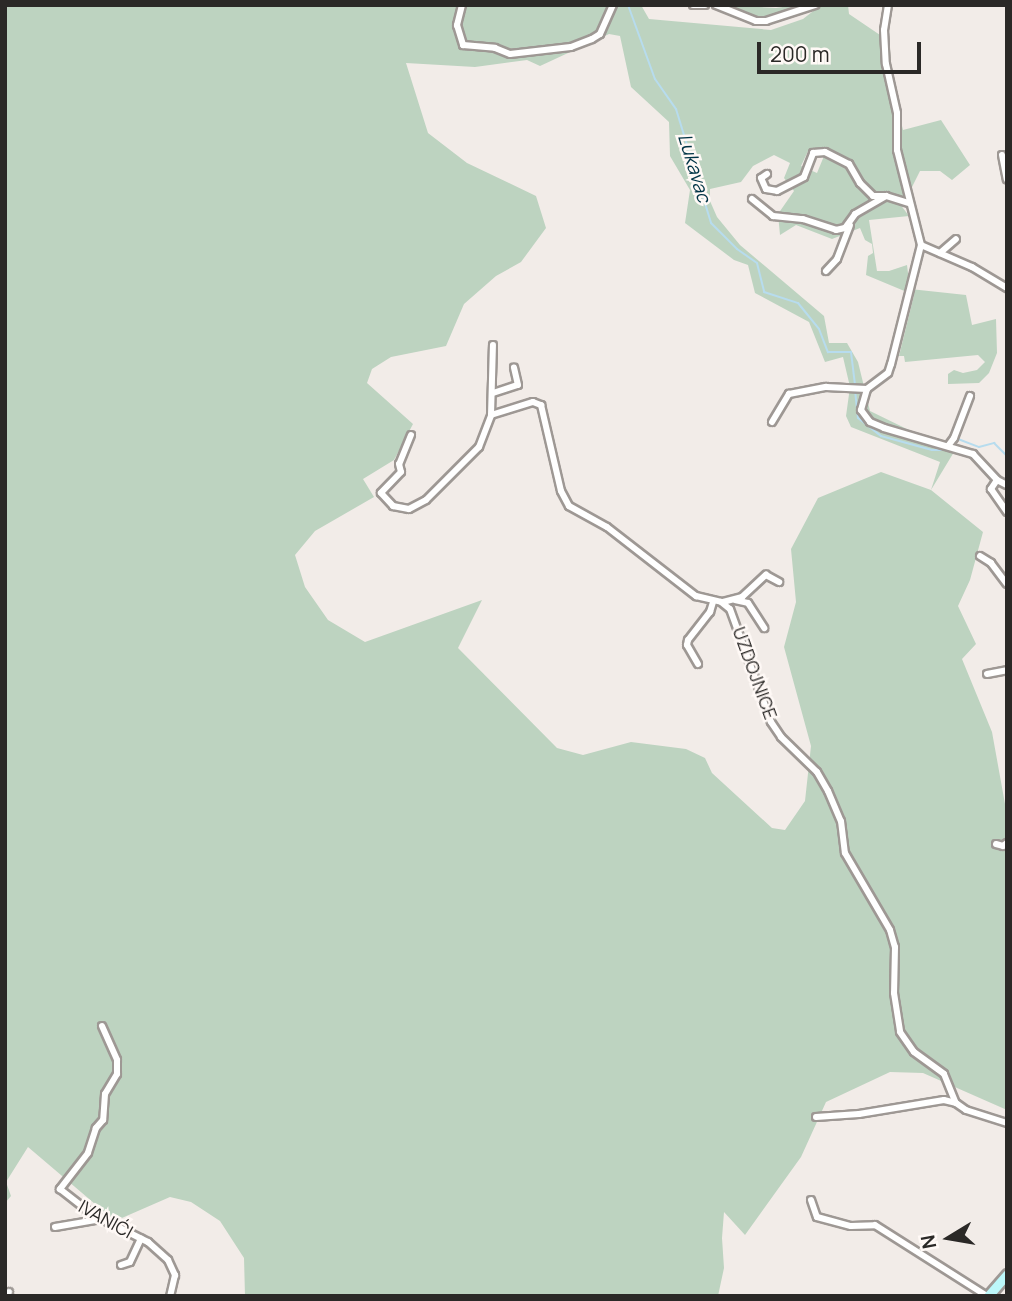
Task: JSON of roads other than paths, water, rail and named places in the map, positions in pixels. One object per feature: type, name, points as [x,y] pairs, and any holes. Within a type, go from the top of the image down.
[{"type":"street","points":[[463,5],[457,25],[463,45],[495,48],[510,54],[571,47],[592,39],[600,34],[614,5]]},
{"type":"street","points":[[693,5],[705,5]]},
{"type":"street","points":[[716,5],[756,21],[766,21],[815,5]]},
{"type":"street","points":[[888,5],[884,30],[886,64],[897,113],[897,150],[920,245],[888,373],[867,389],[862,397],[861,410],[870,422],[973,454],[997,480],[1007,485]]},
{"type":"street","points":[[767,174],[761,178],[766,189],[777,191],[804,177],[813,153],[825,152],[849,164],[860,183],[873,196],[886,196],[909,203]]},
{"type":"street","points":[[1002,155],[1007,180]]},
{"type":"street","points":[[826,271],[837,259],[855,214],[886,196]]},
{"type":"street","points":[[752,199],[773,216],[803,219],[836,230],[850,225]]},
{"type":"street","points":[[940,253],[956,239]]},
{"type":"street","points":[[920,245],[1007,288]]},
{"type":"street","points":[[411,435],[399,464],[401,472],[381,493],[393,506],[409,509],[417,507],[479,447],[491,415],[493,345]]},
{"type":"street","points":[[493,393],[518,385],[514,367]]},
{"type":"street","points":[[772,422],[789,394],[826,387],[867,389]]},
{"type":"street","points":[[948,446],[954,438],[970,396]]},
{"type":"street","name":"UZDOJNICE","points":[[491,415],[533,402],[541,405],[561,491],[569,506],[607,527],[696,596],[717,602],[733,614],[771,722],[781,737],[817,772],[828,791],[841,821],[845,853],[890,930],[895,947],[894,993],[900,1032],[914,1052],[944,1074],[956,1103]]},
{"type":"street","points":[[997,480],[992,489],[1007,512]]},
{"type":"street","points":[[980,556],[991,563],[1007,584]]},
{"type":"street","points":[[734,600],[766,575],[779,582]]},
{"type":"street","points":[[698,664],[687,645],[688,640],[717,602],[734,600],[748,603],[764,628]]},
{"type":"street","points":[[987,674],[1007,670]]},
{"type":"street","points":[[996,844],[1003,846],[1007,843]]},
{"type":"street","name":"IVANIĆI","points":[[102,1026],[117,1060],[117,1073],[104,1094],[103,1120],[96,1128],[88,1153],[60,1189],[102,1219],[141,1238],[174,1269],[170,1296]]},
{"type":"street","points":[[817,1116],[859,1114],[944,1100],[1007,1123]]},
{"type":"street","points":[[811,1200],[817,1217],[851,1226],[875,1225],[987,1296],[1007,1274]]},
{"type":"street","points":[[55,1227],[102,1219]]},
{"type":"street","points":[[121,1265],[130,1262],[141,1238]]},
{"type":"waterway","name":"Lukavac","points":[[628,5],[655,79],[676,109],[711,223],[737,249],[757,263],[764,292],[798,303],[819,329],[828,352],[851,352],[855,384]]},
{"type":"waterway","name":"Lukavac","points":[[855,390],[858,418],[881,436],[932,450],[947,450]]},
{"type":"waterway","name":"Lukavac","points":[[954,443],[958,439],[979,447],[994,443],[1007,456]]}]
